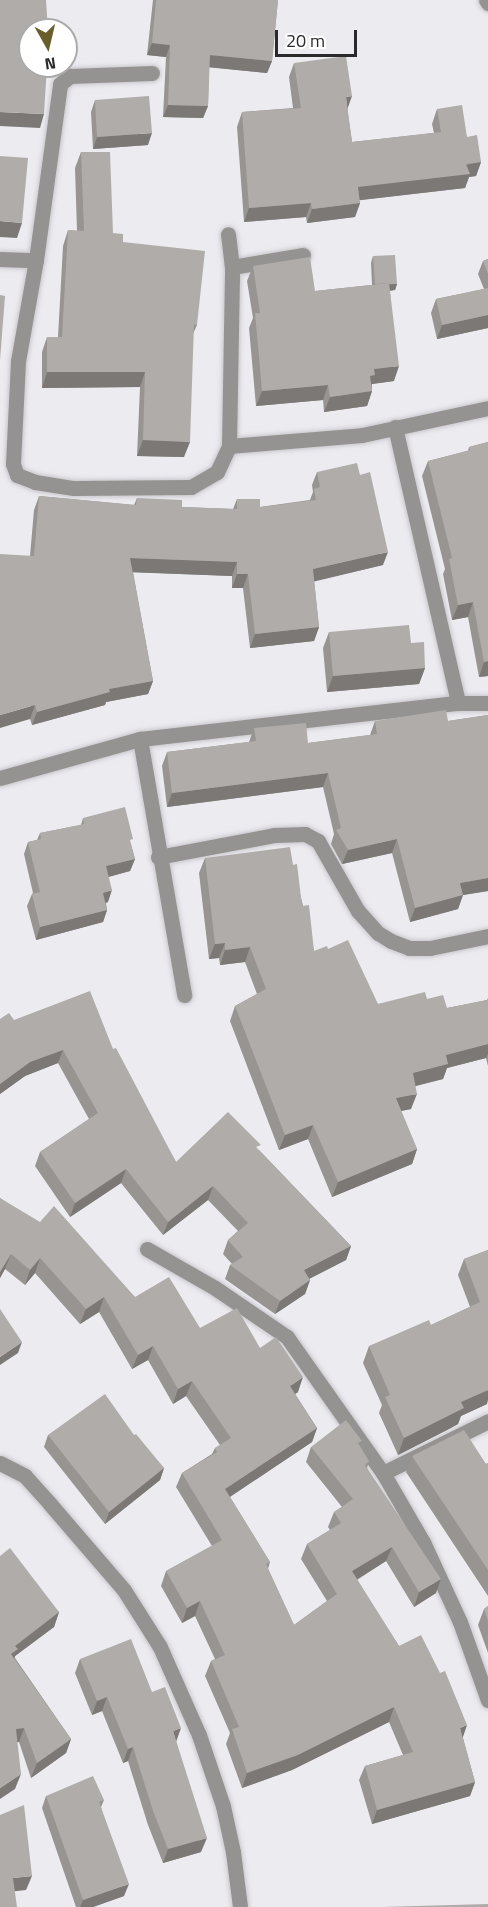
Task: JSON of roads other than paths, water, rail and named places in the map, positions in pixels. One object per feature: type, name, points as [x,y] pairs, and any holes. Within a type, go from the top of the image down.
[{"type":"street","points":[[152,73],[70,76],[60,84],[36,260],[18,361],[13,464],[17,475],[35,482],[74,488],[190,487],[217,472],[229,446],[232,267],[228,234]]},
{"type":"street","points":[[232,267],[303,255]]},
{"type":"street","points":[[0,259],[36,260]]},
{"type":"street","points":[[229,446],[362,435],[488,408]]},
{"type":"street","points":[[395,427],[458,703]]},
{"type":"street","points":[[0,777],[140,739],[458,703],[488,703]]},
{"type":"street","points":[[140,739],[158,857],[184,994]]},
{"type":"street","points":[[158,857],[274,835],[305,834],[318,841],[358,911],[378,933],[391,941],[409,948],[430,948],[488,936]]},
{"type":"street","points":[[147,1249],[215,1288],[287,1337],[383,1473],[428,1552],[460,1622],[488,1700]]},
{"type":"street","points":[[383,1473],[488,1421]]},
{"type":"street","points":[[0,1463],[25,1476],[50,1504],[124,1590],[160,1647],[199,1735],[223,1806],[233,1852],[240,1907]]}]
